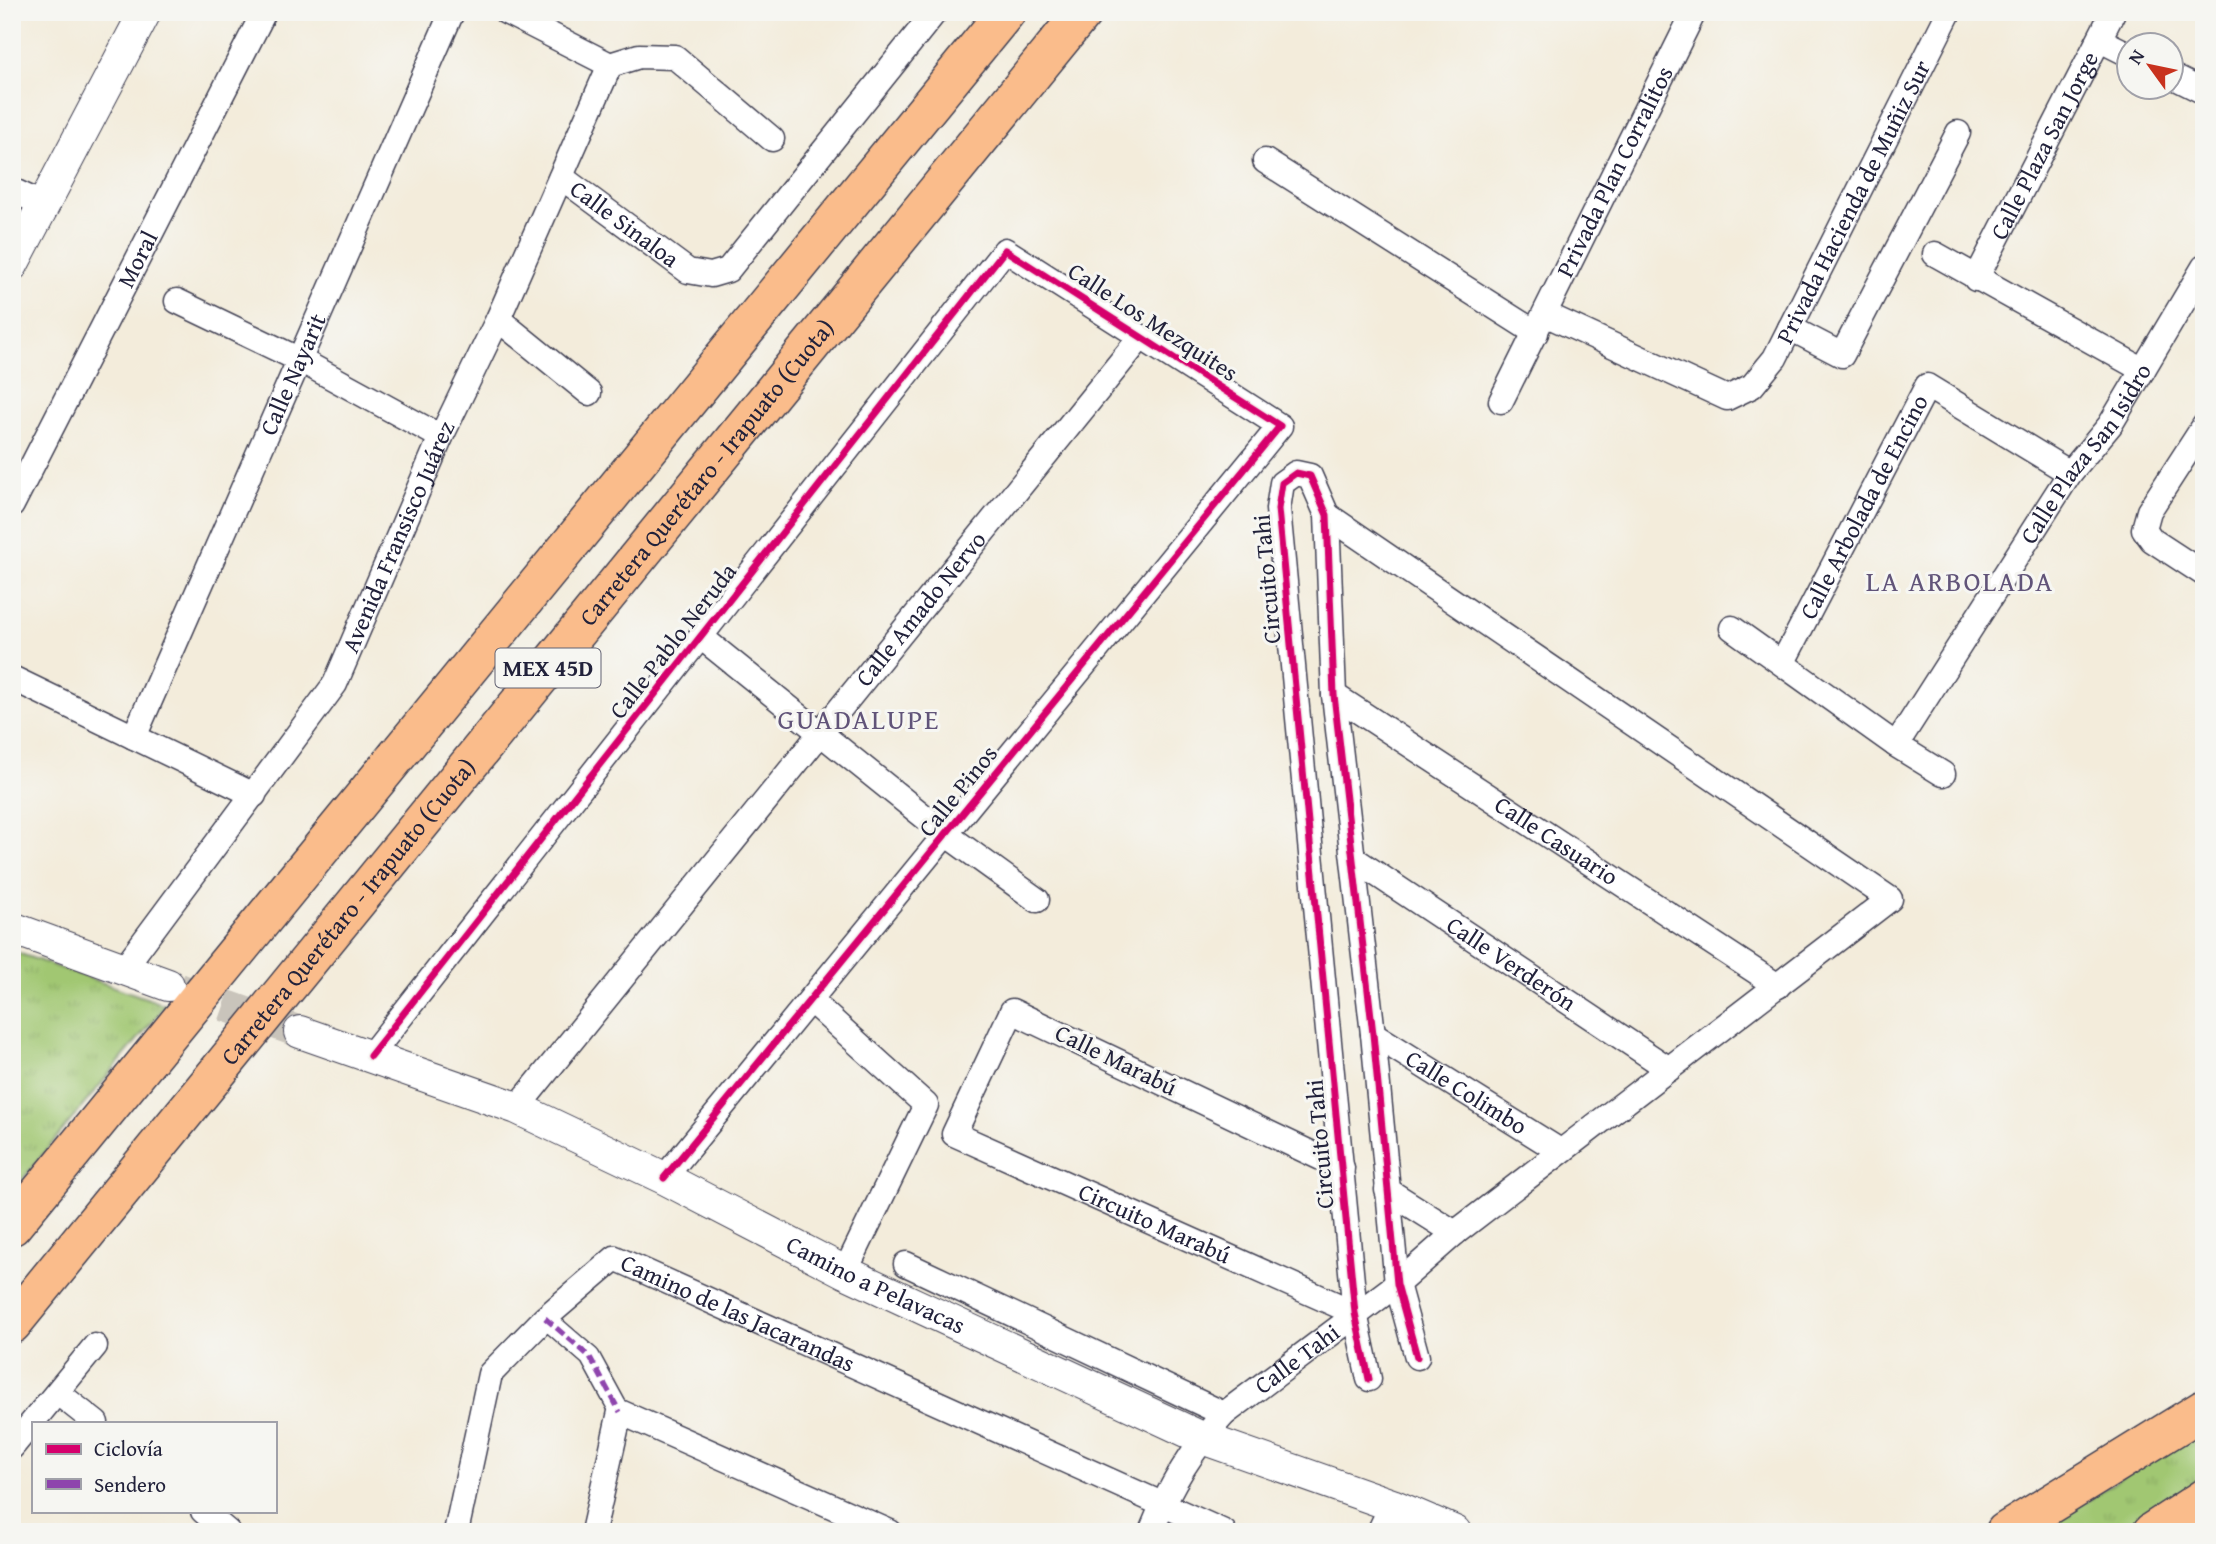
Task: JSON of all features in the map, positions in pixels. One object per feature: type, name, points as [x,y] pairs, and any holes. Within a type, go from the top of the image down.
[{"type":"main road","name":"MEX 45D","points":[[12,1226],[1006,12]]},
{"type":"main road","name":"Carretera Querétaro - Irapuato (Cuota)","points":[[12,1324],[1083,12]]},
{"type":"main road","points":[[2005,1532],[2204,1409]]},
{"type":"main road","points":[[2152,1530],[2204,1498]]},
{"type":"street","points":[[12,265],[145,12]]},
{"type":"street","name":"Moral","points":[[12,505],[264,12]]},
{"type":"street","name":"Calle Nayarit","points":[[134,737],[452,12]]},
{"type":"street","points":[[506,12],[610,65],[639,56],[675,57],[772,139]]},
{"type":"street","name":"Calle Sinaloa","points":[[561,177],[688,271],[711,275],[728,270],[935,12]]},
{"type":"street","name":"Privada Plan Corralitos","points":[[1501,401],[1694,12]]},
{"type":"street","name":"Privada Hacienda de Muñiz Sur","points":[[1540,324],[1727,398],[1752,386],[1775,358],[1949,12]]},
{"type":"street","name":"Calle Plaza San Jorge","points":[[1976,279],[2113,12]]},
{"type":"street","points":[[2100,40],[2114,47]]},
{"type":"street","name":"Avenida Fransisco Juárez","points":[[124,968],[335,684],[441,437],[498,319],[610,65]]},
{"type":"street","points":[[2184,82],[2204,92]]},
{"type":"street","points":[[1790,328],[1842,355],[1958,133]]},
{"type":"street","points":[[1265,161],[1540,324]]},
{"type":"street","points":[[12,190],[44,205]]},
{"type":"street","name":"Calle Los Mezquites","points":[[1005,250],[1280,426]]},
{"type":"street","name":"Calle Pablo Neruda","points":[[370,1056],[1005,250]]},
{"type":"street","points":[[1935,254],[2143,370]]},
{"type":"street","name":"Calle Plaza San Isidro","points":[[1896,745],[2070,472],[2110,425],[2204,267]]},
{"type":"street","points":[[177,301],[300,360],[441,437]]},
{"type":"street","points":[[498,319],[589,393]]},
{"type":"street","name":"Calle Amado Nervo","points":[[517,1108],[1141,337]]},
{"type":"street","name":"Calle Arbolada de Encino","points":[[1783,662],[1927,386],[2070,472]]},
{"type":"street","name":"Calle Pinos","points":[[664,1178],[1280,426]]},
{"type":"street","points":[[2204,426],[2149,511],[2144,529],[2152,540],[2204,574]]},
{"type":"street","name":"Circuito Tahi","points":[[1369,1379],[1355,1313],[1278,509],[1282,483],[1296,473],[1310,476],[1326,515],[1334,695],[1373,1034],[1397,1284],[1417,1357]]},
{"type":"street","points":[[1326,515],[1890,899],[1560,1151],[1455,1233],[1397,1284]]},
{"type":"street","points":[[1732,628],[1896,745],[1943,774]]},
{"type":"street","points":[[701,637],[947,835],[1037,900]]},
{"type":"street","points":[[12,678],[254,795]]},
{"type":"street","name":"Calle Casuario","points":[[1334,695],[1778,986]]},
{"type":"street","name":"Calle Verderón","points":[[1354,859],[1670,1069]]},
{"type":"street","points":[[12,928],[168,985]]},
{"type":"street","points":[[811,1001],[926,1105],[845,1272]]},
{"type":"street","name":"Calle Marabú","points":[[954,1134],[1012,1011],[1342,1168]]},
{"type":"street","name":"Camino a Pelavacas","points":[[300,1032],[517,1108],[664,1178],[845,1272],[1202,1438],[1385,1518],[1455,1532]]},
{"type":"street","name":"Calle Colimbo","points":[[1373,1034],[1560,1151]]},
{"type":"street","name":"Circuito Marabú","points":[[954,1134],[1355,1313]]},
{"type":"street","points":[[1387,1190],[1455,1233]]},
{"type":"street","name":"Camino de las Jacarandas","points":[[456,1532],[490,1374],[545,1318],[615,1258],[1224,1532]]},
{"type":"street","points":[[906,1264],[1224,1414]]},
{"type":"street","name":"Calle Tahi","points":[[1202,1438],[1224,1414],[1397,1284]]},
{"type":"street","points":[[545,1318],[590,1357],[620,1412],[890,1532]]},
{"type":"street","points":[[33,1422],[94,1346]]},
{"type":"street","points":[[58,1393],[95,1422]]},
{"type":"street","points":[[593,1532],[620,1412]]},
{"type":"street","points":[[12,1447],[32,1424]]},
{"type":"street","points":[[1151,1532],[1162,1505],[1202,1438]]},
{"type":"street","points":[[204,1512],[228,1532]]},
{"type":"green space","points":[[12,951],[166,1005],[12,1192]]},
{"type":"green space","points":[[2204,1423],[2204,1480],[2135,1522],[2111,1532],[2040,1532]]},
{"type":"tunnel","points":[[179,989],[300,1032]]},
{"type":"marked path","points":[[545,1318],[590,1357],[620,1412]]},
{"type":"cycle path","points":[[370,1056],[1005,250],[1280,426],[664,1178]]},
{"type":"cycle path","points":[[1369,1379],[1355,1313],[1278,509],[1282,483],[1296,473],[1310,476],[1327,515],[1334,695],[1373,1034],[1397,1284],[1417,1357]]},
{"type":"district","name":"LA ARBOLADA","points":[[1960,581]]},
{"type":"district","name":"GUADALUPE","points":[[859,719]]}]
